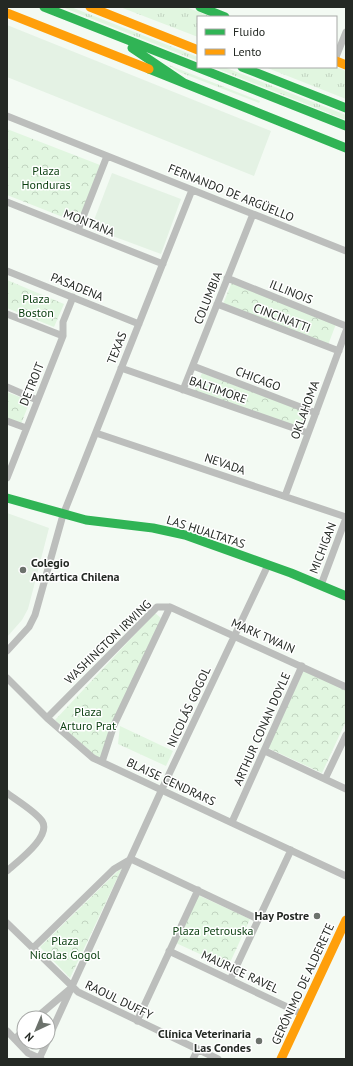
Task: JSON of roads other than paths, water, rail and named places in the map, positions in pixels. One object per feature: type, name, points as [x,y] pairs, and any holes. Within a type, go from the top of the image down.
[{"type":"main road","points":[[44,7],[197,67]]},
{"type":"main road","points":[[90,7],[196,49]]},
{"type":"main road","points":[[200,7],[222,16]]},
{"type":"main road","points":[[7,12],[346,148]]},
{"type":"main road","points":[[102,30],[141,53],[184,83]]},
{"type":"main road","points":[[199,68],[346,126]]},
{"type":"main road","points":[[245,68],[346,108]]},
{"type":"main road","name":"LAS HUALTATAS","points":[[7,498],[63,515],[86,520],[169,531],[197,539],[321,585],[346,596]]},
{"type":"main road","name":"GERÓNIMO DE ALDERETE","points":[[281,1059],[346,920]]},
{"type":"street","points":[[337,54],[346,32]]},
{"type":"street","name":"FERNANDO DE ARGÜELLO","points":[[7,116],[346,251]]},
{"type":"street","points":[[78,230],[107,156]]},
{"type":"street","name":"TEXAS","points":[[7,650],[29,628],[35,615],[63,515],[192,190]]},
{"type":"street","name":"MONTANA","points":[[7,202],[163,264]]},
{"type":"street","name":"COLUMBIA","points":[[183,390],[253,214]]},
{"type":"street","name":"PASADENA","points":[[7,271],[139,324]]},
{"type":"street","name":"ILLINOIS","points":[[228,278],[346,326]]},
{"type":"street","name":"DETROIT","points":[[7,478],[63,336],[63,322],[72,297]]},
{"type":"street","name":"CINCINATTI","points":[[217,304],[338,351]]},
{"type":"street","points":[[7,314],[63,336]]},
{"type":"street","name":"OKLAHOMA","points":[[285,496],[346,331]]},
{"type":"street","name":"CHICAGO","points":[[193,366],[316,413]]},
{"type":"street","name":"BALTIMORE","points":[[121,368],[308,433]]},
{"type":"street","points":[[7,387],[37,400]]},
{"type":"street","points":[[7,422],[26,428]]},
{"type":"street","name":"NEVADA","points":[[96,433],[346,517]]},
{"type":"street","name":"MICHIGAN","points":[[321,585],[346,517]]},
{"type":"street","name":"NICOLÁS GOGOL","points":[[56,1022],[162,789],[268,565]]},
{"type":"street","name":"WASHINGTON IRWING","points":[[47,718],[157,607],[170,607],[114,725],[102,762]]},
{"type":"street","name":"MARK TWAIN","points":[[170,607],[235,635],[346,687]]},
{"type":"street","name":"ARTHUR CONAN DOYLE","points":[[232,822],[302,666]]},
{"type":"street","name":"BLAISE CENDRARS","points":[[7,678],[47,718],[93,758],[346,876]]},
{"type":"street","points":[[325,779],[346,735]]},
{"type":"street","points":[[265,750],[346,789]]},
{"type":"street","points":[[7,793],[40,819],[44,830],[41,838],[7,871]]},
{"type":"street","points":[[230,980],[291,850]]},
{"type":"street","points":[[33,948],[114,869],[131,859],[258,919]]},
{"type":"street","points":[[137,1020],[198,890]]},
{"type":"street","name":"RAOUL DUFFY","points":[[7,923],[72,988],[83,995],[218,1059]]},
{"type":"street","name":"MAURICE RAVEL","points":[[169,951],[302,1014]]},
{"type":"street","name":"NICOLÁS GOGOL","points":[[46,1010],[72,988]]},
{"type":"street","points":[[7,1031],[28,1053],[40,1059]]},
{"type":"street","points":[[193,1059],[198,1049]]},
{"type":"place","name":"Colegio Antártica Chilena","points":[[23,570]]},
{"type":"place","name":"Hay Postre","points":[[317,916]]},
{"type":"place","name":"Clínica Veterinaria Las Condes","points":[[259,1041]]},
{"type":"park label","name":"Plaza Honduras","points":[[46,178]]},
{"type":"park label","name":"Plaza Boston","points":[[36,306]]},
{"type":"park label","name":"Plaza Arturo Prat","points":[[88,719]]},
{"type":"park label","name":"Plaza Petrouska","points":[[213,931]]},
{"type":"park label","name":"Plaza Nicolas Gogol","points":[[65,948]]}]
